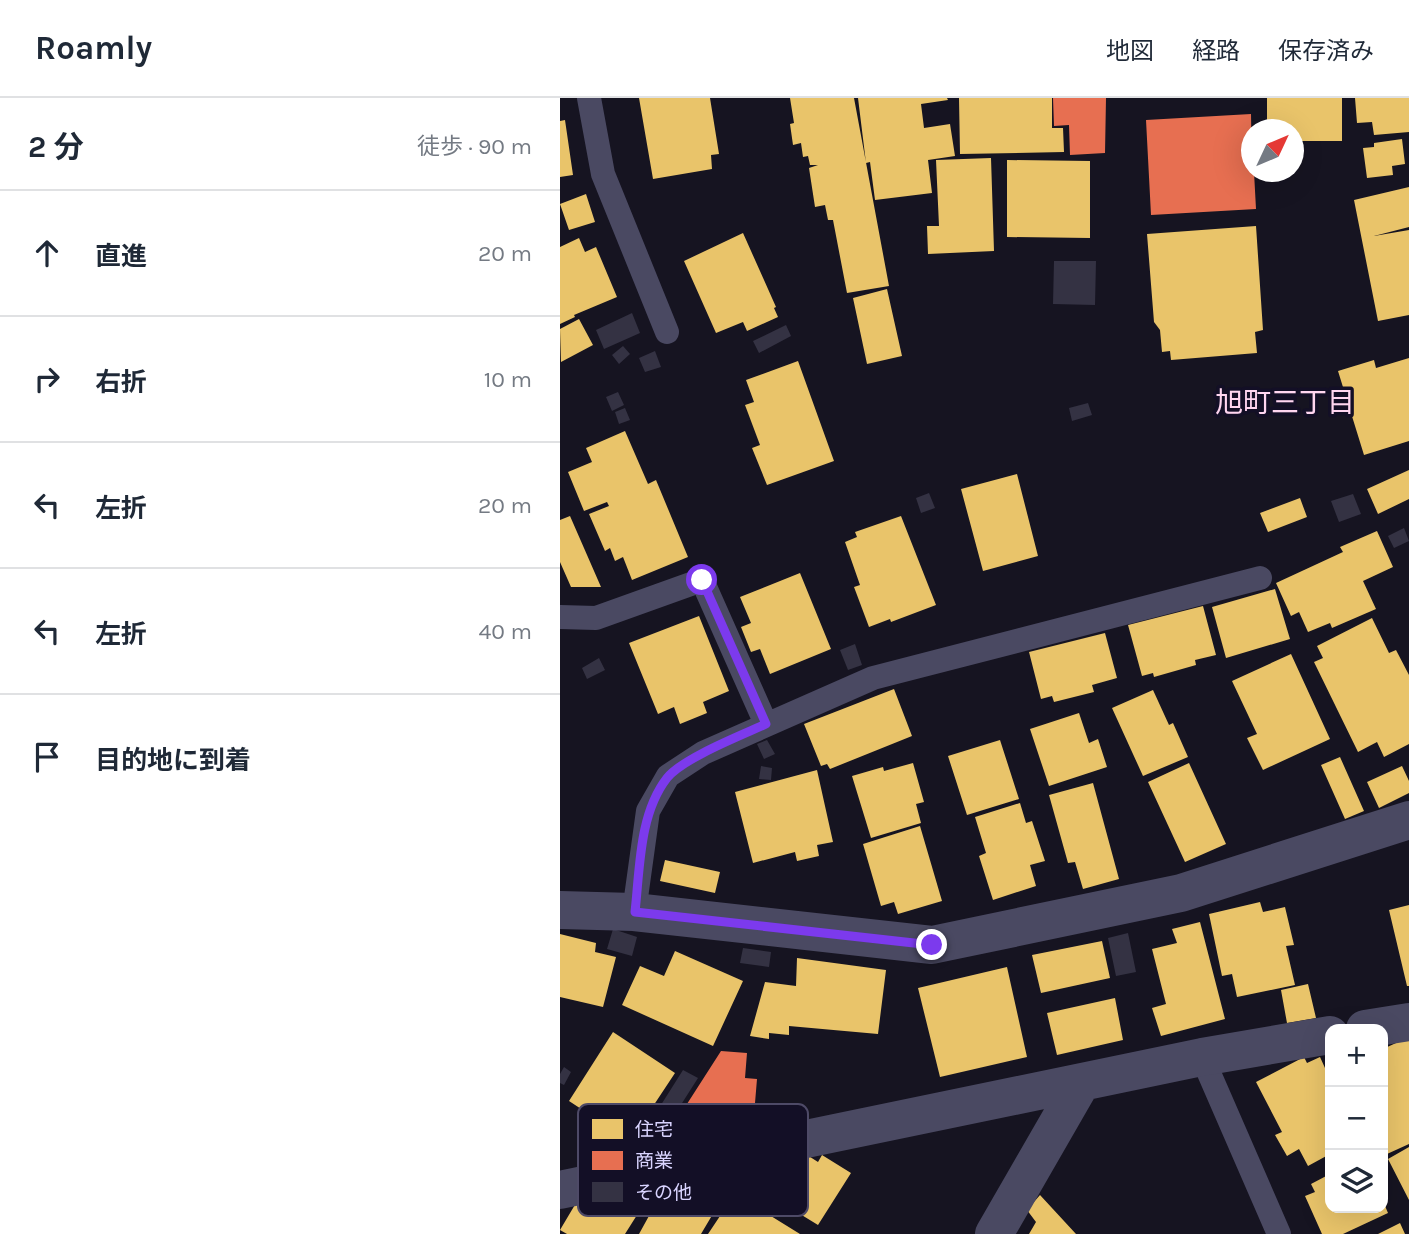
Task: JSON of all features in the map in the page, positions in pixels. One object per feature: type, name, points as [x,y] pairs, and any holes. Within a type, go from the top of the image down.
[{"type":"street","points":[[560,910],[635,912],[932,945],[1181,893],[1409,820]]},
{"type":"street","points":[[1388,1025],[1409,1022]]},
{"type":"street","points":[[808,1139],[1202,1058],[1325,1036]]},
{"type":"street","points":[[993,1234],[1082,1083]]},
{"type":"street","points":[[560,1190],[578,1186]]},
{"type":"lane","points":[[589,98],[603,174],[667,332]]},
{"type":"lane","points":[[635,912],[648,811],[668,776],[703,753],[873,678],[1261,578]]},
{"type":"lane","points":[[560,617],[596,618],[702,580],[766,724]]},
{"type":"lane","points":[[1202,1058],[1279,1234]]},
{"type":"building: 住宅","points":[[639,98],[710,98],[719,154],[711,155],[712,169],[653,179]]},
{"type":"building: 住宅","points":[[790,98],[854,98],[889,286],[847,293],[833,220],[828,220],[825,205],[815,207],[809,168],[818,165],[810,165],[808,156],[803,157],[801,143],[793,145],[790,124],[794,123]]},
{"type":"building: 住宅","points":[[858,98],[947,98],[948,100],[921,104],[924,128],[950,124],[955,156],[928,160],[932,193],[875,200],[870,162],[866,163]]},
{"type":"building: 住宅","points":[[959,98],[1052,98],[1052,128],[1063,128],[1064,152],[960,154]]},
{"type":"building: 住宅","points":[[1267,98],[1342,98],[1342,141],[1304,141],[1304,119],[1267,119]]},
{"type":"building: 住宅","points":[[1355,98],[1409,98],[1409,132],[1374,135],[1372,122],[1357,123]]},
{"type":"building: 住宅","points":[[565,120],[573,175],[560,177],[560,121]]},
{"type":"building: 住宅","points":[[1402,139],[1405,164],[1392,166],[1393,175],[1367,178],[1363,148],[1374,147],[1374,143]]},
{"type":"building: 住宅","points":[[991,158],[994,251],[928,254],[927,226],[939,226],[936,160]]},
{"type":"building: 住宅","points":[[1007,160],[1090,161],[1090,238],[1007,237]]},
{"type":"building: 住宅","points":[[1409,187],[1409,227],[1374,236],[1409,230],[1409,315],[1378,321],[1354,200]]},
{"type":"building: 住宅","points":[[586,194],[595,222],[569,230],[560,204]]},
{"type":"building: 住宅","points":[[1256,226],[1263,330],[1255,332],[1257,353],[1171,360],[1170,351],[1162,352],[1160,330],[1154,322],[1147,234]]},
{"type":"building: 住宅","points":[[743,233],[778,317],[747,331],[743,322],[716,333],[684,261]]},
{"type":"building: 住宅","points":[[579,238],[585,252],[596,247],[617,297],[574,315],[575,317],[560,324],[560,247]]},
{"type":"building: 住宅","points":[[887,289],[902,356],[867,364],[853,298]]},
{"type":"building: 住宅","points":[[579,319],[593,345],[561,362],[560,329]]},
{"type":"building: 住宅","points":[[1409,358],[1409,441],[1364,455],[1338,371],[1374,360],[1376,368]]},
{"type":"building: 住宅","points":[[798,361],[834,461],[767,485],[752,448],[760,445],[745,405],[754,402],[746,380]]},
{"type":"building: 住宅","points":[[625,431],[648,484],[656,480],[688,557],[632,580],[623,557],[615,561],[610,548],[605,551],[589,514],[609,506],[607,502],[584,511],[568,472],[592,462],[586,448]]},
{"type":"building: 住宅","points":[[1409,470],[1409,499],[1378,514],[1367,489]]},
{"type":"building: 住宅","points":[[1017,474],[1038,556],[983,571],[961,489]]},
{"type":"building: 住宅","points":[[1300,498],[1307,517],[1268,532],[1260,513]]},
{"type":"building: 住宅","points":[[570,516],[601,587],[571,587],[560,562],[560,520]]},
{"type":"building: 住宅","points":[[901,516],[936,605],[891,622],[890,619],[869,627],[854,587],[860,585],[845,542],[857,537],[855,532]]},
{"type":"building: 住宅","points":[[1377,531],[1393,567],[1363,581],[1376,609],[1332,628],[1330,623],[1308,632],[1299,612],[1291,616],[1276,583],[1343,552],[1340,547]]},
{"type":"building: 住宅","points":[[800,573],[831,649],[770,674],[760,649],[751,652],[741,627],[751,623],[740,597]]},
{"type":"building: 住宅","points":[[1275,589],[1290,639],[1226,658],[1212,607]]},
{"type":"building: 住宅","points":[[1203,606],[1216,655],[1195,660],[1196,665],[1154,677],[1153,673],[1142,676],[1128,625]]},
{"type":"building: 住宅","points":[[699,616],[729,691],[703,702],[707,713],[680,724],[674,707],[658,714],[629,643]]},
{"type":"building: 住宅","points":[[1372,618],[1389,653],[1396,650],[1409,675],[1409,744],[1384,757],[1377,742],[1358,752],[1314,662],[1323,658],[1317,646]]},
{"type":"building: 住宅","points":[[1105,633],[1117,678],[1092,685],[1094,692],[1054,702],[1052,696],[1041,699],[1029,652]]},
{"type":"building: 住宅","points":[[1291,654],[1330,739],[1263,770],[1247,738],[1257,734],[1232,681]]},
{"type":"building: 住宅","points":[[894,689],[912,736],[830,769],[827,764],[821,766],[804,724]]},
{"type":"building: 住宅","points":[[1153,690],[1169,725],[1173,723],[1188,757],[1143,776],[1112,708]]},
{"type":"building: 住宅","points":[[1079,713],[1089,743],[1098,739],[1107,767],[1049,786],[1030,729]]},
{"type":"building: 住宅","points":[[1000,740],[1019,799],[967,815],[948,756]]},
{"type":"building: 住宅","points":[[1340,757],[1364,811],[1345,819],[1321,765]]},
{"type":"building: 住宅","points":[[913,763],[924,802],[916,804],[921,823],[871,838],[852,776],[883,767],[884,771]]},
{"type":"building: 住宅","points":[[1189,763],[1226,844],[1185,862],[1148,782]]},
{"type":"building: 住宅","points":[[1402,766],[1409,781],[1409,793],[1379,808],[1367,782]]},
{"type":"building: 住宅","points":[[817,770],[833,842],[817,845],[819,856],[797,861],[795,852],[753,863],[735,792]]},
{"type":"building: 住宅","points":[[1093,783],[1119,879],[1083,889],[1075,862],[1068,863],[1049,795]]},
{"type":"building: 住宅","points":[[1020,803],[1026,823],[1032,821],[1045,861],[1030,865],[1036,886],[993,900],[979,856],[986,853],[975,817]]},
{"type":"building: 住宅","points":[[920,826],[942,901],[898,914],[894,902],[881,906],[863,844]]},
{"type":"building: 住宅","points":[[665,860],[720,872],[715,893],[660,881]]},
{"type":"building: 住宅","points":[[1260,902],[1263,912],[1285,907],[1294,945],[1286,946],[1295,985],[1237,997],[1232,974],[1222,976],[1209,914]]},
{"type":"building: 住宅","points":[[1409,905],[1409,986],[1407,986],[1389,910]]},
{"type":"building: 住宅","points":[[1200,922],[1225,1019],[1161,1036],[1152,1008],[1166,1004],[1152,949],[1177,943],[1172,929]]},
{"type":"building: 住宅","points":[[560,934],[596,943],[595,952],[616,957],[603,1007],[560,997]]},
{"type":"building: 住宅","points":[[1102,941],[1110,978],[1041,993],[1032,955]]},
{"type":"building: 住宅","points":[[675,951],[743,981],[713,1046],[622,1005],[640,966],[664,976]]},
{"type":"building: 住宅","points":[[797,958],[886,970],[878,1034],[789,1026],[789,1035],[769,1033],[769,1039],[750,1036],[765,982],[796,986]]},
{"type":"building: 住宅","points":[[1007,967],[1027,1057],[940,1077],[918,988]]},
{"type":"building: 住宅","points":[[1308,984],[1316,1018],[1287,1023],[1281,990]]},
{"type":"building: 住宅","points":[[1115,998],[1123,1040],[1057,1055],[1047,1013]]},
{"type":"building: 住宅","points":[[613,1032],[675,1073],[654,1104],[578,1104],[578,1107],[569,1101]]},
{"type":"building: 住宅","points":[[1409,1037],[1409,1144],[1388,1154],[1388,1087],[1388,1047]]},
{"type":"building: 住宅","points":[[1304,1057],[1307,1063],[1320,1057],[1325,1068],[1325,1157],[1308,1166],[1299,1149],[1287,1156],[1275,1135],[1282,1132],[1256,1082]]},
{"type":"building: 住宅","points":[[1409,1147],[1409,1200],[1388,1159]]},
{"type":"building: 住宅","points":[[822,1155],[851,1173],[818,1225],[803,1216],[808,1216],[808,1156],[818,1162]]},
{"type":"building: 住宅","points":[[1325,1177],[1325,1213],[1388,1213],[1343,1234],[1322,1234],[1305,1196],[1315,1192],[1311,1184]]},
{"type":"building: 住宅","points":[[1040,1195],[1076,1234],[1029,1234],[1036,1222],[1027,1210]]},
{"type":"building: 住宅","points":[[576,1203],[578,1216],[636,1216],[625,1234],[567,1234],[560,1230]]},
{"type":"building: 住宅","points":[[649,1216],[712,1216],[701,1234],[639,1234]]},
{"type":"building: 住宅","points":[[720,1216],[771,1216],[800,1234],[708,1234]]},
{"type":"building: 住宅","points":[[1400,1223],[1405,1234],[1378,1234]]},
{"type":"building: 商業","points":[[1053,98],[1106,98],[1105,153],[1070,155],[1069,125],[1054,126]]},
{"type":"building: 商業","points":[[1251,114],[1251,119],[1241,119],[1241,182],[1255,182],[1256,209],[1151,215],[1146,120]]},
{"type":"building: 商業","points":[[721,1051],[747,1053],[745,1078],[757,1079],[755,1104],[687,1104]]},
{"type":"building: その他","points":[[1054,261],[1096,261],[1095,305],[1053,304]]},
{"type":"building: その他","points":[[632,313],[640,333],[604,349],[596,330]]},
{"type":"building: その他","points":[[786,325],[791,336],[759,353],[753,341]]},
{"type":"building: その他","points":[[623,346],[630,354],[619,364],[612,355]]},
{"type":"building: その他","points":[[655,351],[661,367],[645,372],[639,358]]},
{"type":"building: その他","points":[[618,392],[624,405],[612,411],[606,397]]},
{"type":"building: その他","points":[[1088,403],[1092,415],[1072,421],[1069,408]]},
{"type":"building: その他","points":[[625,408],[630,420],[619,424],[615,412]]},
{"type":"building: その他","points":[[929,493],[935,508],[921,513],[916,498]]},
{"type":"building: その他","points":[[1353,494],[1361,514],[1339,522],[1331,501]]},
{"type":"building: その他","points":[[1404,528],[1409,541],[1394,548],[1388,536]]},
{"type":"building: その他","points":[[855,644],[862,665],[848,670],[840,650]]},
{"type":"building: その他","points":[[599,658],[605,670],[587,679],[582,668]]},
{"type":"building: その他","points":[[767,740],[775,754],[764,759],[757,744]]},
{"type":"building: その他","points":[[761,766],[772,768],[771,780],[759,779]]},
{"type":"building: その他","points":[[613,929],[637,937],[632,956],[607,949]]},
{"type":"building: その他","points":[[1128,933],[1136,972],[1116,976],[1108,938]]},
{"type":"building: その他","points":[[743,948],[771,952],[769,967],[740,963]]},
{"type":"building: その他","points":[[564,1067],[571,1072],[564,1085],[560,1083],[560,1074]]},
{"type":"building: その他","points":[[683,1070],[698,1078],[681,1104],[662,1104]]},
{"type":"district","name":"旭町三丁目","points":[[1285,402]]},
{"type":"route","points":[[702,580],[766,724],[703,753],[668,776],[648,811],[635,912],[932,945]]}]
